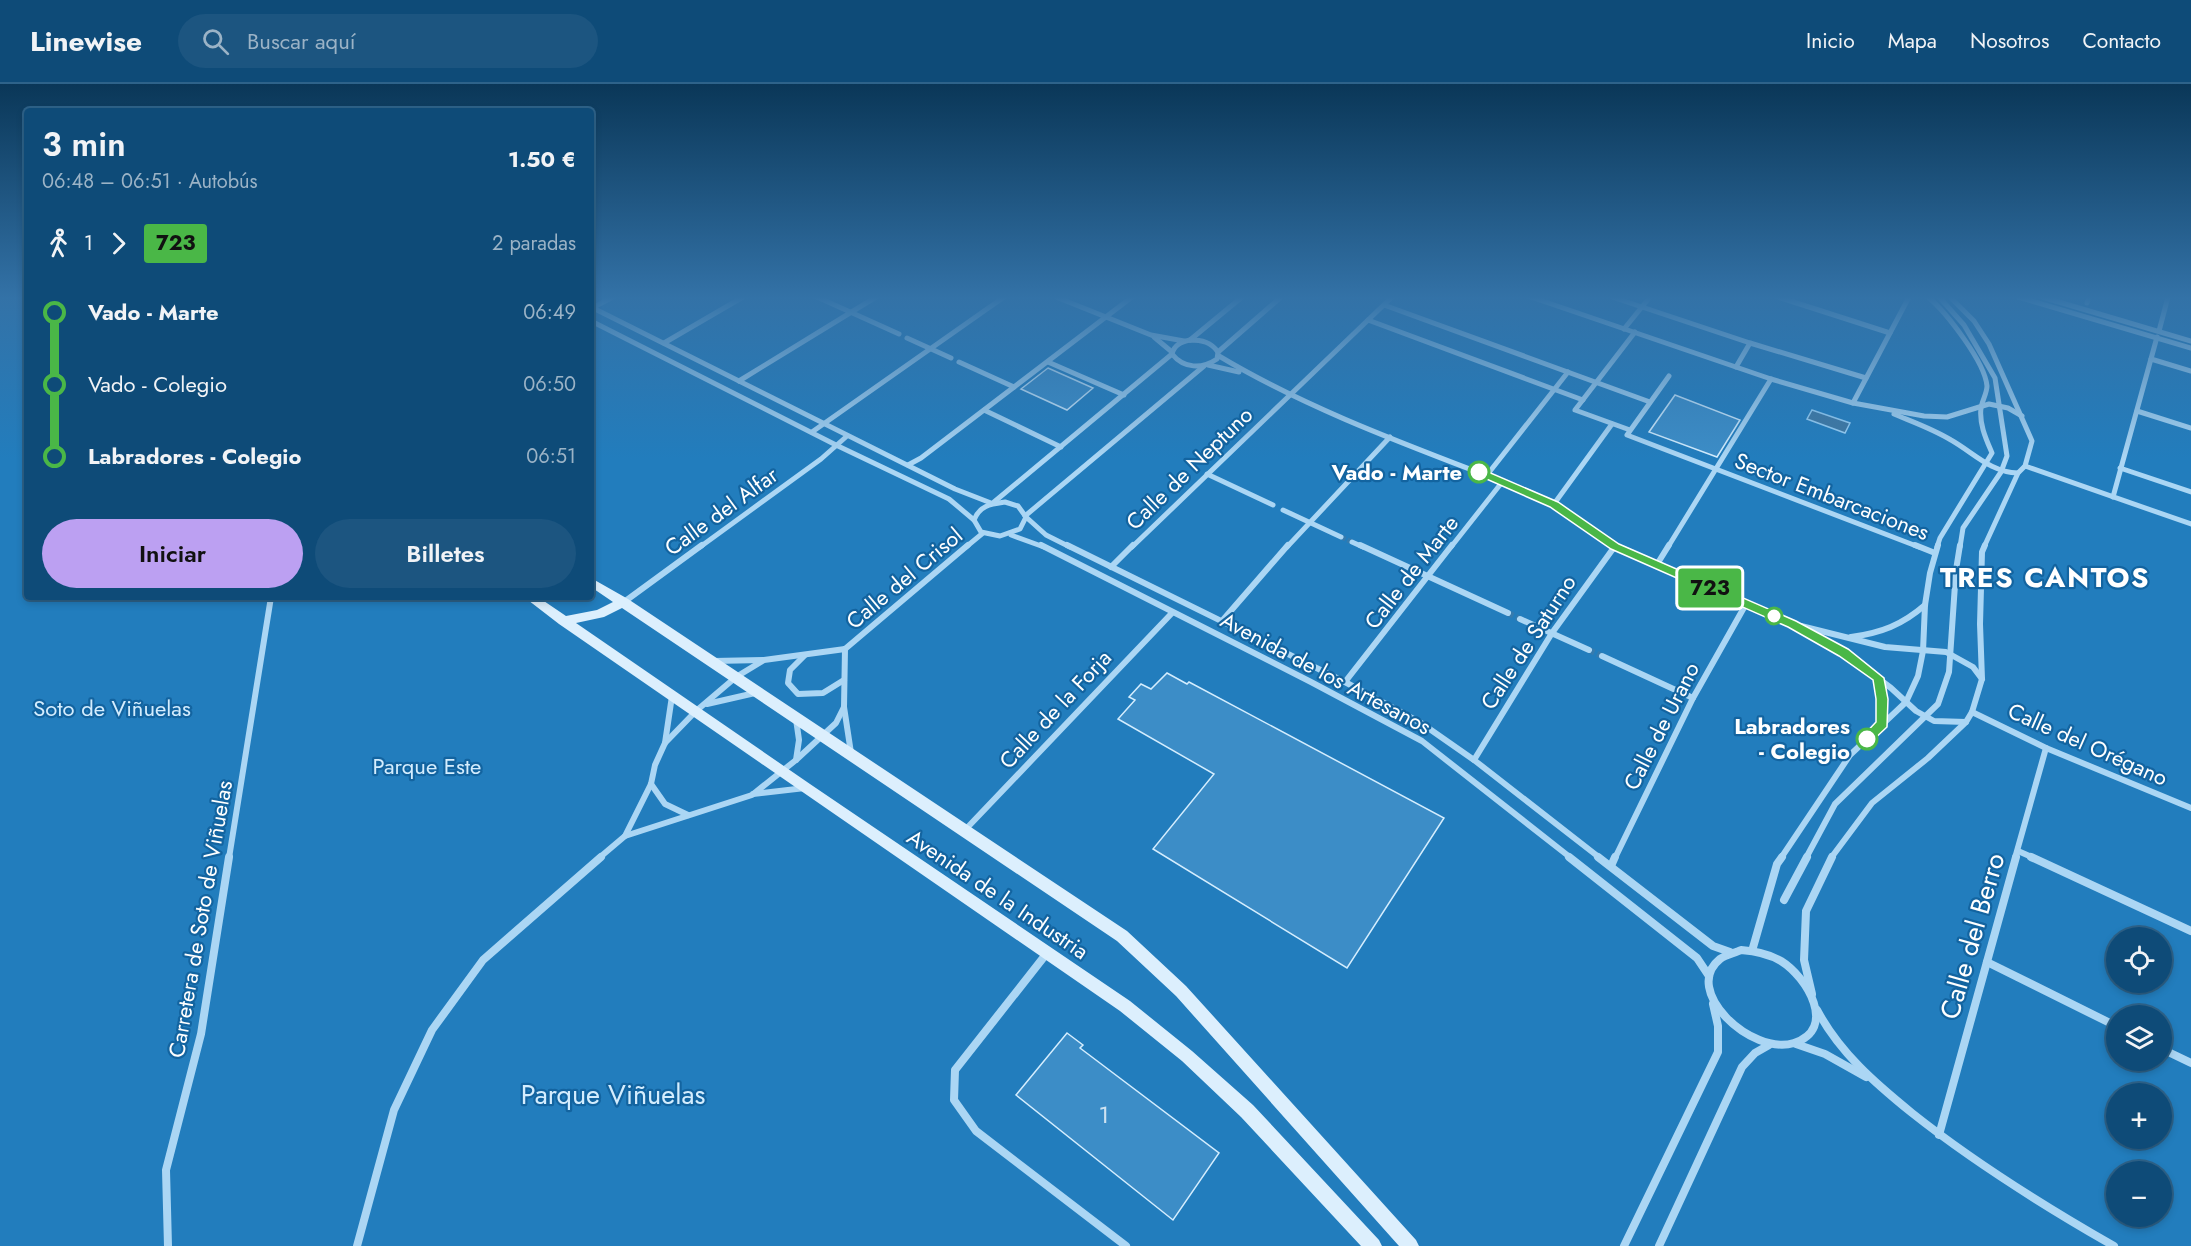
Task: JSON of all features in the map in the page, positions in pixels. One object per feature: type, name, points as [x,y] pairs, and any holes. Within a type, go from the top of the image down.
[{"type":"street","points":[[651,351],[838,446],[949,499],[974,520],[978,530],[983,533],[996,537],[1010,535],[1024,526],[1023,511],[1012,503],[992,503],[955,489],[679,351]]},
{"type":"street","points":[[739,381],[788,351]]},
{"type":"street","points":[[812,432],[926,351]]},
{"type":"street","points":[[937,351],[951,358]]},
{"type":"street","points":[[908,465],[915,463],[1062,351]]},
{"type":"street","points":[[1216,351],[1248,375]]},
{"type":"street","points":[[1025,517],[1221,351]]},
{"type":"street","points":[[1290,393],[1335,351]]},
{"type":"street","points":[[1452,351],[1583,400],[1620,351]]},
{"type":"street","points":[[1511,351],[1650,402]]},
{"type":"street","points":[[1690,351],[1771,379],[1883,410],[1947,417],[1989,404],[2001,406],[2022,417]]},
{"type":"street","points":[[1736,367],[1745,351]]},
{"type":"street","points":[[1777,351],[1866,378]]},
{"type":"street","points":[[1853,403],[1880,351]]},
{"type":"street","points":[[1752,951],[1777,864],[1850,755],[1906,702],[1920,672],[1925,604],[1940,538],[1992,453],[1982,427],[1981,408],[1987,385],[1970,351]]},
{"type":"street","points":[[1784,900],[1835,804],[1938,704],[1944,693],[1950,654],[1956,570],[1963,528],[2001,472],[2007,456],[1995,378],[1981,351]]},
{"type":"street","points":[[1992,351],[2032,441],[2025,466],[2018,473],[1982,552],[1980,624],[1982,679],[1972,712],[1965,723],[1928,758],[1872,803],[1831,858],[1806,911],[1804,960],[1817,1010],[1836,1044],[1875,1082],[1939,1135],[2069,1221],[2114,1246]]},
{"type":"street","points":[[2113,497],[2153,351]]},
{"type":"street","points":[[974,520],[977,512],[992,503],[1061,447],[1172,353],[1184,365],[1206,365],[1248,375],[1554,504],[1615,546],[1792,624],[1844,652],[1906,702],[1934,721],[1965,723]]},
{"type":"street","points":[[2151,359],[2191,371]]},
{"type":"street","points":[[959,362],[1014,387]]},
{"type":"street","points":[[1048,362],[1124,395]]},
{"type":"street","points":[[1487,475],[1568,372]]},
{"type":"street","points":[[1630,430],[1669,376]]},
{"type":"street","name":"Sector Embarcaciones","points":[[1656,566],[1771,379]]},
{"type":"street","name":"Calle de Neptuno","points":[[1112,567],[1290,393]]},
{"type":"street","name":"Sector Embarcaciones","points":[[1583,400],[1575,410],[1630,430],[1627,435],[1935,554]]},
{"type":"street","points":[[984,410],[1061,447]]},
{"type":"street","points":[[1883,410],[1953,441],[1986,465],[2001,472],[2018,473]]},
{"type":"street","points":[[2136,411],[2191,428]]},
{"type":"street","points":[[1554,504],[1612,424]]},
{"type":"street","points":[[838,446],[848,436]]},
{"type":"street","points":[[1222,621],[1309,522],[1390,436]]},
{"type":"street","name":"Calle del Alfar","points":[[624,602],[838,446]]},
{"type":"street","points":[[2025,466],[2191,524]]},
{"type":"street","points":[[2120,468],[2191,492]]},
{"type":"street","points":[[1207,474],[1273,505]]},
{"type":"street","name":"Calle de Marte","points":[[1345,682],[1503,482]]},
{"type":"street","points":[[1283,510],[1341,537]]},
{"type":"street","name":"Avenida de los Artesanos","points":[[1025,517],[1046,535],[1345,682],[1421,723],[1474,760],[1713,946],[1730,952]]},
{"type":"street","name":"Calle del Crisol","points":[[845,649],[983,533]]},
{"type":"street","name":"Avenida de los Artesanos","points":[[1010,535],[1040,545],[1311,682],[1422,741],[1697,958],[1709,976]]},
{"type":"street","points":[[1352,542],[1508,613]]},
{"type":"street","name":"Calle de Saturno","points":[[1474,760],[1551,633],[1615,546]]},
{"type":"street","name":"Avenida de la Industria","points":[[594,584],[851,753],[1122,936],[1181,991],[1410,1246]]},
{"type":"street","name":"Carretera de Soto de Viñuelas","points":[[168,1246],[166,1170],[201,1034],[271,600]]},
{"type":"street","name":"Avenida de la Industria","points":[[534,600],[672,696],[700,708],[805,789],[1125,1006],[1196,1064],[1247,1112],[1373,1246]]},
{"type":"street","points":[[563,621],[600,614],[624,602]]},
{"type":"street","name":"Calle de Urano","points":[[1611,866],[1693,698],[1746,604]]},
{"type":"street","points":[[1846,637],[1881,634],[1907,621],[1925,604]]},
{"type":"street","name":"Calle de la Forja","points":[[965,830],[1172,613]]},
{"type":"street","points":[[1520,619],[1589,650]]},
{"type":"street","points":[[1792,624],[1885,647],[1950,654],[1973,667],[1982,679]]},
{"type":"street","points":[[712,662],[764,660],[845,649],[844,707],[851,753]]},
{"type":"street","points":[[804,656],[790,669],[788,683],[798,694],[817,696],[836,689],[844,680]]},
{"type":"street","points":[[1602,656],[1693,698]]},
{"type":"street","points":[[665,744],[700,708],[736,677],[764,660]]},
{"type":"street","points":[[1878,678],[1882,699],[1882,724]]},
{"type":"street","points":[[700,708],[730,697],[759,693]]},
{"type":"street","points":[[357,1246],[394,1110],[432,1030],[483,960],[625,836],[651,784],[655,765],[665,744],[672,696]]},
{"type":"street","points":[[752,795],[824,735],[836,723],[844,707]]},
{"type":"street","name":"Calle del Orégano","points":[[1972,712],[2046,748],[2191,808]]},
{"type":"street","points":[[796,717],[799,740],[796,760]]},
{"type":"street","name":"Calle del Berro","points":[[1939,1135],[2046,748]]},
{"type":"street","points":[[651,784],[665,804],[688,815]]},
{"type":"street","points":[[625,836],[752,795],[805,789]]},
{"type":"street","points":[[2018,851],[2191,930]]},
{"type":"street","points":[[1624,1246],[1718,1052],[1718,1026],[1709,976],[1713,965],[1720,957],[1730,952],[1752,951],[1770,956],[1787,965],[1802,978],[1812,994]]},
{"type":"street","points":[[1047,953],[955,1070],[954,1100],[976,1131],[1126,1246]]},
{"type":"street","points":[[1987,962],[2106,1021]]},
{"type":"street","points":[[1711,997],[1720,1013],[1733,1027],[1750,1038],[1769,1045],[1796,1044],[1809,1036],[1816,1025],[1817,1010]]},
{"type":"street","points":[[1796,1044],[1825,1054],[1875,1082]]},
{"type":"street","points":[[1659,1246],[1742,1067],[1755,1053],[1769,1045]]},
{"type":"street","points":[[2172,1054],[2191,1063]]},
{"type":"green space","points":[[0,351],[24,351],[24,600],[594,600],[594,351],[2191,351],[2191,1246],[0,1246]]},
{"type":"shaded area","points":[[1812,410],[1850,423],[1845,433],[1807,419]]},
{"type":"building","points":[[1048,368],[1093,388],[1067,410],[1021,389]]},
{"type":"building","points":[[1675,395],[1740,420],[1717,457],[1649,432]]},
{"type":"building","points":[[1167,673],[1187,684],[1189,682],[1444,818],[1347,968],[1153,849],[1214,774],[1118,719],[1135,700],[1129,697],[1141,684],[1151,689]]},
{"type":"building","points":[[1067,1033],[1083,1045],[1080,1048],[1219,1153],[1173,1220],[1016,1095]]},
{"type":"tunnel","points":[[1341,537],[1352,542]]},
{"type":"tunnel","points":[[1508,613],[1520,619]]},
{"type":"tunnel","points":[[1589,650],[1602,656]]},
{"type":"bus line","name":"723","points":[[1479,472],[1554,504],[1615,546],[1792,624],[1844,652],[1878,678],[1882,699],[1882,724],[1867,739]]},
{"type":"place","name":"Vado - Marte","points":[[1479,472]]},
{"type":"place","name":"Labradores - Colegio","points":[[1867,739]]},
{"type":"district","name":"TRES CANTOS","points":[[2045,577]]},
{"type":"park label","name":"Soto de Viñuelas","points":[[112,708]]},
{"type":"park label","name":"Parque Este","points":[[427,766]]},
{"type":"park label","name":"Parque Viñuelas","points":[[613,1094]]}]
